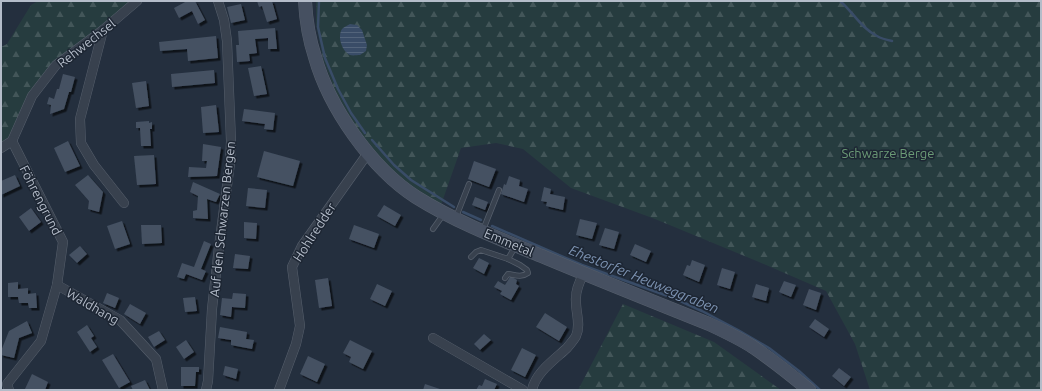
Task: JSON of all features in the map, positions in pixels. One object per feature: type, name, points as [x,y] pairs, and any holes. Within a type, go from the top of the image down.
[{"type":"main road","name":"Emmetal","points":[[305,1],[306,18],[314,57],[327,89],[346,123],[368,153],[378,165],[400,185],[415,196],[450,216],[483,231],[709,324],[736,337],[773,361],[809,390]]},
{"type":"street","name":"Rehwechsel","points":[[12,141],[32,96],[56,65],[103,30],[137,1]]},
{"type":"street","name":"Auf den Schwarzen Bergen","points":[[206,390],[208,381],[212,309],[230,162],[231,141],[227,41],[224,20],[218,1]]},
{"type":"street","points":[[103,30],[80,119],[81,143],[94,165],[124,203]]},
{"type":"street","points":[[1,148],[12,141]]},
{"type":"street","name":"Föhrengrund","points":[[9,390],[7,384],[40,341],[57,285],[63,242],[12,141]]},
{"type":"street","name":"Hohlredder","points":[[279,390],[296,344],[300,326],[292,267],[302,246],[368,153]]},
{"type":"street","points":[[532,390],[533,384],[543,370],[557,358],[576,337],[578,321],[576,294],[577,288],[584,273]]},
{"type":"street","name":"Waldhang","points":[[57,285],[120,320],[156,359],[163,390]]},
{"type":"street","points":[[433,338],[523,390]]},
{"type":"lane","points":[[433,230],[450,216],[469,184]]},
{"type":"lane","points":[[483,231],[499,190]]},
{"type":"lane","points":[[508,259],[515,245]]},
{"type":"lane","points":[[471,257],[476,252],[481,250],[508,259],[528,270],[528,273],[524,275],[518,276],[508,274],[505,278]]},
{"type":"green space","points":[[38,1],[137,1],[56,65],[32,96],[11,140],[1,143],[1,47],[7,44],[31,5]]},
{"type":"green space","name":"Schwarze Berge","points":[[316,1],[1041,1],[1041,390],[870,390],[855,344],[826,291],[655,219],[571,188],[523,149],[496,143],[461,148],[441,205],[410,185],[386,164],[359,132],[336,93],[323,59],[316,24]]},
{"type":"green space","points":[[623,304],[714,342],[781,390],[578,390]]},
{"type":"water","points":[[350,24],[357,25],[362,30],[367,45],[366,51],[360,55],[350,55],[341,44],[340,36],[342,29]]},
{"type":"building","points":[[187,1],[195,1],[205,20],[198,24],[192,11],[179,18],[174,8]]},
{"type":"building","points":[[257,1],[272,1],[277,19],[267,22],[262,6],[259,7]]},
{"type":"building","points":[[241,4],[245,20],[231,23],[227,7]]},
{"type":"building","points":[[275,28],[277,49],[268,49],[268,38],[255,39],[257,53],[249,54],[250,61],[237,62],[236,45],[239,45],[238,31]]},
{"type":"building","points":[[216,36],[218,58],[188,61],[187,49],[160,51],[159,42]]},
{"type":"building","points":[[261,66],[267,94],[254,96],[248,68]]},
{"type":"building","points":[[214,70],[215,83],[172,87],[171,74]]},
{"type":"building","points":[[63,74],[75,77],[71,92],[69,92],[64,109],[50,114],[51,105],[47,104],[49,97],[54,99],[57,89],[59,89]]},
{"type":"building","points":[[146,81],[149,106],[136,108],[132,83]]},
{"type":"building","points":[[216,105],[219,132],[203,133],[201,107]]},
{"type":"building","points":[[244,109],[275,113],[273,130],[264,129],[265,124],[242,121]]},
{"type":"building","points":[[149,121],[149,123],[152,122],[152,129],[150,129],[151,146],[141,146],[140,128],[136,128],[136,122]]},
{"type":"building","points":[[68,141],[80,166],[65,172],[54,148]]},
{"type":"building","points":[[203,144],[221,147],[217,176],[188,177],[189,167],[206,168],[207,161],[202,161]]},
{"type":"building","points":[[264,151],[300,161],[293,186],[257,177]]},
{"type":"building","points":[[154,155],[156,184],[137,185],[134,156]]},
{"type":"building","points":[[474,161],[496,169],[489,187],[468,179]]},
{"type":"building","points":[[15,175],[20,186],[1,195],[1,181]]},
{"type":"building","points":[[88,175],[103,192],[99,212],[88,209],[89,201],[75,185]]},
{"type":"building","points":[[509,176],[520,180],[519,186],[528,189],[524,202],[501,194],[504,184],[506,185]]},
{"type":"building","points":[[193,182],[220,194],[216,202],[207,199],[208,219],[193,218],[193,211],[197,210],[198,196],[190,192]]},
{"type":"building","points":[[544,187],[551,189],[550,194],[565,197],[563,210],[546,206],[547,202],[541,201]]},
{"type":"building","points":[[248,188],[267,190],[265,208],[246,206]]},
{"type":"building","points":[[475,197],[488,202],[485,210],[472,205]]},
{"type":"building","points":[[384,205],[401,215],[395,226],[377,216]]},
{"type":"building","points":[[31,208],[41,222],[29,231],[19,217]]},
{"type":"building","points":[[580,219],[597,223],[592,239],[576,235]]},
{"type":"building","points":[[122,221],[130,244],[115,249],[107,226]]},
{"type":"building","points":[[244,222],[257,223],[256,239],[244,238]]},
{"type":"building","points":[[141,225],[161,225],[162,243],[142,244]]},
{"type":"building","points":[[354,225],[379,234],[374,248],[349,239]]},
{"type":"building","points":[[605,228],[619,232],[614,249],[599,245]]},
{"type":"building","points":[[204,241],[211,244],[201,269],[206,271],[202,280],[186,274],[184,279],[177,277],[182,263],[194,267]]},
{"type":"building","points":[[635,244],[651,251],[646,262],[630,255]]},
{"type":"building","points":[[80,246],[87,254],[77,263],[69,255]]},
{"type":"building","points":[[235,254],[250,256],[248,269],[233,268]]},
{"type":"building","points":[[479,258],[489,263],[484,274],[473,268]]},
{"type":"building","points":[[692,260],[705,265],[699,282],[683,275],[687,265],[690,266]]},
{"type":"building","points":[[722,268],[735,272],[730,289],[717,285]]},
{"type":"building","points":[[510,277],[517,280],[516,284],[519,286],[511,300],[500,294],[502,291],[494,287],[498,281],[505,285]]},
{"type":"building","points":[[328,278],[332,306],[319,308],[315,280]]},
{"type":"building","points":[[784,281],[796,285],[791,297],[779,292]]},
{"type":"building","points":[[18,282],[18,289],[28,288],[28,294],[36,293],[37,308],[29,308],[28,303],[19,303],[18,297],[8,297],[8,283]]},
{"type":"building","points":[[377,284],[392,291],[385,306],[370,299]]},
{"type":"building","points":[[756,284],[769,288],[766,301],[752,297]]},
{"type":"building","points":[[809,289],[821,293],[816,310],[803,305]]},
{"type":"building","points":[[107,293],[119,298],[115,308],[103,303]]},
{"type":"building","points":[[233,293],[246,294],[245,308],[232,307],[231,317],[220,315],[222,298],[232,299]]},
{"type":"building","points":[[195,297],[197,311],[185,312],[183,298]]},
{"type":"building","points":[[130,304],[146,313],[140,324],[124,314]]},
{"type":"building","points":[[545,313],[567,327],[559,341],[536,327]]},
{"type":"building","points":[[815,319],[829,329],[824,337],[809,327]]},
{"type":"building","points":[[27,321],[32,333],[19,338],[14,358],[1,355],[1,351],[9,331]]},
{"type":"building","points":[[87,325],[94,336],[91,338],[97,347],[90,352],[77,332]]},
{"type":"building","points":[[220,327],[247,332],[246,339],[254,340],[252,349],[231,345],[231,340],[218,338]]},
{"type":"building","points":[[159,331],[165,340],[154,347],[148,337]]},
{"type":"building","points":[[484,334],[491,340],[480,350],[474,344]]},
{"type":"building","points":[[186,340],[194,352],[184,359],[176,347]]},
{"type":"building","points":[[350,340],[372,351],[363,369],[349,362],[351,357],[343,353]]},
{"type":"building","points":[[522,348],[536,355],[525,377],[511,370]]},
{"type":"building","points":[[113,354],[130,382],[119,388],[102,360]]},
{"type":"building","points":[[308,356],[325,364],[317,382],[300,374]]},
{"type":"building","points":[[225,366],[238,369],[236,379],[223,375]]},
{"type":"building","points":[[181,367],[199,367],[199,372],[196,372],[195,386],[181,386]]},
{"type":"building","points":[[839,368],[851,377],[844,386],[832,376]]},
{"type":"building","points":[[32,374],[48,382],[45,390],[25,389]]},
{"type":"building","points":[[485,379],[497,384],[494,390],[476,390],[479,385],[482,386]]},
{"type":"building","points":[[145,380],[150,390],[133,390],[131,386]]},
{"type":"building","points":[[425,384],[443,390],[423,390]]},
{"type":"waterway","name":"Ehestorfer Heuweggraben","points":[[319,1],[318,27],[325,58],[338,89],[351,113],[365,133]]},
{"type":"waterway","points":[[840,1],[871,33],[886,40],[892,41]]},
{"type":"waterway","name":"Ehestorfer Heuweggraben","points":[[372,140],[394,165],[411,180],[454,207]]},
{"type":"waterway","name":"Ehestorfer Heuweggraben","points":[[463,212],[481,220]]},
{"type":"waterway","name":"Ehestorfer Heuweggraben","points":[[492,226],[582,265],[676,299],[702,311],[769,348],[799,371],[820,390]]}]
